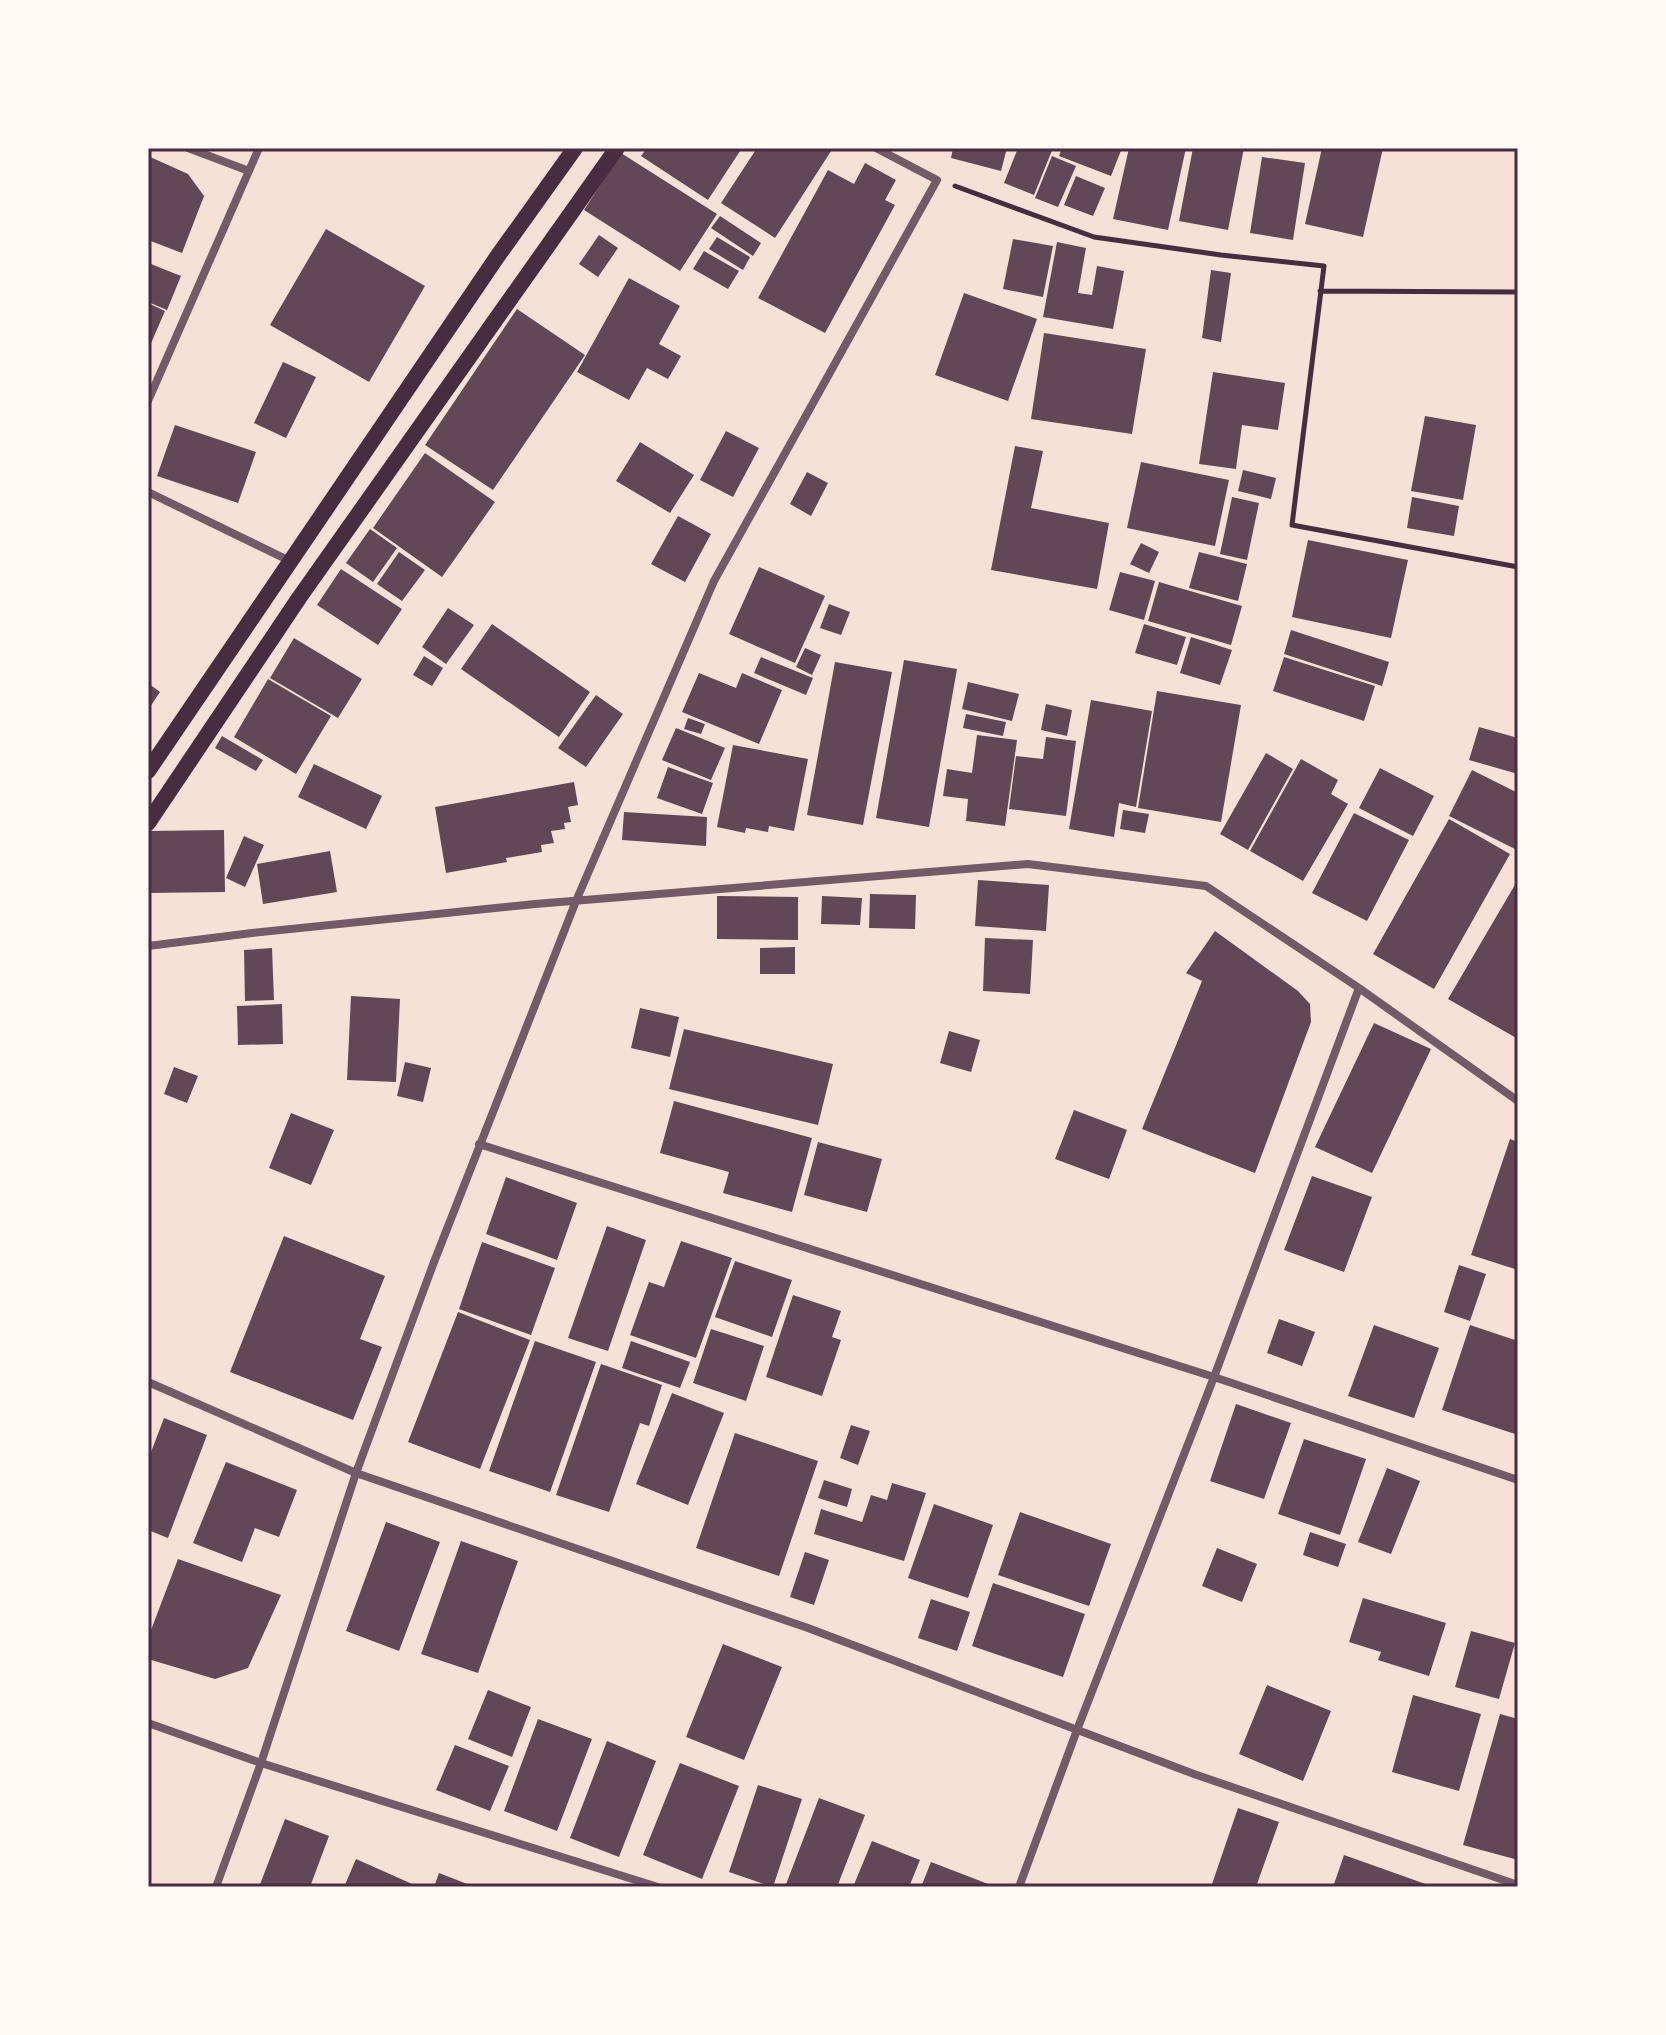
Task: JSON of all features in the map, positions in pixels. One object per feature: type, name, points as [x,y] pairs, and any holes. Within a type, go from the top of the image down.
[{"type":"main road","points":[[148,771],[497,257],[575,148]]},
{"type":"main road","points":[[148,823],[299,598],[617,148]]},
{"type":"street","points":[[188,148],[249,171]]},
{"type":"street","points":[[148,401],[259,148]]},
{"type":"street","points":[[216,1887],[261,1763],[356,1473],[479,1144],[576,901],[714,581],[937,180],[876,148]]},
{"type":"street","points":[[148,492],[291,561]]},
{"type":"street","points":[[148,946],[576,901],[1028,864],[1206,886],[1359,988],[1518,1101]]},
{"type":"street","points":[[1019,1887],[1359,988]]},
{"type":"street","points":[[479,1144],[1214,1377],[1518,1480]]},
{"type":"street","points":[[148,1382],[356,1473],[808,1628],[1194,1774],[1518,1885]]},
{"type":"street","points":[[148,1723],[261,1763],[639,1884],[658,1887]]},
{"type":"path","points":[[937,180],[1094,237],[1324,266],[1292,525],[1518,567]]},
{"type":"path","points":[[1320,292],[1518,292]]},
{"type":"building","points":[[647,148],[742,148],[708,200],[641,156]]},
{"type":"building","points":[[757,148],[833,148],[775,238],[721,203]]},
{"type":"building","points":[[953,148],[1007,148],[1001,171],[951,158]]},
{"type":"building","points":[[1018,148],[1053,148],[1034,195],[1004,183]]},
{"type":"building","points":[[1062,148],[1122,148],[1111,176],[1059,156]]},
{"type":"building","points":[[1129,148],[1186,148],[1168,230],[1113,219]]},
{"type":"building","points":[[1193,148],[1244,148],[1228,230],[1179,221]]},
{"type":"building","points":[[1322,148],[1383,148],[1363,237],[1305,224]]},
{"type":"building","points":[[621,153],[717,214],[680,271],[584,210]]},
{"type":"building","points":[[148,156],[188,174],[204,196],[182,253],[148,240]]},
{"type":"building","points":[[1052,156],[1076,166],[1058,207],[1035,198]]},
{"type":"building","points":[[1262,157],[1305,163],[1293,240],[1250,233]]},
{"type":"building","points":[[865,163],[896,180],[885,200],[895,205],[825,333],[758,298],[828,170],[854,184]]},
{"type":"building","points":[[1076,176],[1105,188],[1093,216],[1064,205]]},
{"type":"building","points":[[720,216],[761,243],[753,256],[711,228]]},
{"type":"building","points":[[326,229],[425,286],[369,382],[270,325]]},
{"type":"building","points":[[599,235],[618,248],[598,277],[579,264]]},
{"type":"building","points":[[717,237],[750,257],[743,270],[709,249]]},
{"type":"building","points":[[1013,239],[1053,246],[1043,297],[1003,289]]},
{"type":"building","points":[[1057,242],[1086,248],[1078,293],[1092,295],[1097,266],[1124,271],[1113,329],[1043,317]]},
{"type":"building","points":[[704,251],[739,271],[728,289],[693,269]]},
{"type":"building","points":[[151,264],[181,276],[167,310],[148,302]]},
{"type":"building","points":[[1211,270],[1231,273],[1221,342],[1202,338]]},
{"type":"building","points":[[629,278],[680,306],[659,344],[681,356],[668,379],[647,368],[629,400],[577,372]]},
{"type":"building","points":[[964,293],[1037,319],[1008,401],[935,375]]},
{"type":"building","points":[[148,303],[165,311],[148,350]]},
{"type":"building","points":[[517,309],[585,355],[493,490],[425,445]]},
{"type":"building","points":[[1044,333],[1146,349],[1132,434],[1031,419]]},
{"type":"building","points":[[283,362],[316,377],[286,438],[254,423]]},
{"type":"building","points":[[1213,372],[1285,383],[1278,430],[1242,425],[1236,469],[1199,464]]},
{"type":"building","points":[[1425,416],[1476,425],[1463,500],[1411,491]]},
{"type":"building","points":[[175,425],[256,452],[238,503],[157,476]]},
{"type":"building","points":[[726,431],[759,448],[733,497],[700,480]]},
{"type":"building","points":[[640,442],[694,475],[670,513],[616,481]]},
{"type":"building","points":[[1015,446],[1043,451],[1031,508],[1109,523],[1097,589],[991,570]]},
{"type":"building","points":[[425,453],[495,502],[442,577],[373,528]]},
{"type":"building","points":[[1141,462],[1229,480],[1215,546],[1127,528]]},
{"type":"building","points":[[1243,470],[1276,478],[1271,499],[1238,491]]},
{"type":"building","points":[[807,472],[828,483],[811,516],[790,504]]},
{"type":"building","points":[[1232,497],[1259,503],[1247,560],[1220,554]]},
{"type":"building","points":[[1412,497],[1459,506],[1454,536],[1407,528]]},
{"type":"building","points":[[678,516],[711,534],[685,582],[651,564]]},
{"type":"building","points":[[370,529],[397,548],[373,582],[346,563]]},
{"type":"building","points":[[1308,540],[1408,560],[1391,638],[1292,617]]},
{"type":"building","points":[[1141,543],[1159,552],[1149,573],[1130,564]]},
{"type":"building","points":[[399,552],[425,570],[402,601],[377,584]]},
{"type":"building","points":[[1199,552],[1247,564],[1238,601],[1189,588]]},
{"type":"building","points":[[759,567],[825,596],[795,663],[729,634]]},
{"type":"building","points":[[341,569],[402,609],[378,645],[317,605]]},
{"type":"building","points":[[1120,572],[1155,581],[1144,620],[1109,610]]},
{"type":"building","points":[[1159,582],[1242,606],[1231,645],[1148,621]]},
{"type":"building","points":[[829,604],[850,612],[841,635],[820,628]]},
{"type":"building","points":[[448,608],[474,625],[446,664],[422,647]]},
{"type":"building","points":[[492,624],[590,692],[559,737],[461,669]]},
{"type":"building","points":[[1144,624],[1186,637],[1177,665],[1135,653]]},
{"type":"building","points":[[1291,630],[1389,662],[1382,686],[1284,654]]},
{"type":"building","points":[[1191,637],[1232,650],[1220,685],[1180,673]]},
{"type":"building","points":[[294,638],[362,679],[338,718],[270,678]]},
{"type":"building","points":[[805,648],[821,655],[812,675],[796,667]]},
{"type":"building","points":[[424,656],[443,668],[432,686],[413,675]]},
{"type":"building","points":[[761,657],[813,678],[806,695],[754,673]]},
{"type":"building","points":[[1284,657],[1375,686],[1364,721],[1273,691]]},
{"type":"building","points":[[904,660],[957,669],[929,827],[876,818]]},
{"type":"building","points":[[835,662],[892,672],[863,825],[807,815]]},
{"type":"building","points":[[699,673],[736,688],[742,673],[782,690],[759,744],[682,712]]},
{"type":"building","points":[[268,679],[331,716],[296,774],[234,737]]},
{"type":"building","points":[[968,682],[1019,694],[1012,721],[962,709]]},
{"type":"building","points":[[148,683],[160,692],[148,710]]},
{"type":"building","points":[[1157,691],[1241,705],[1221,822],[1138,808]]},
{"type":"building","points":[[596,695],[623,714],[586,767],[558,748]]},
{"type":"building","points":[[1091,700],[1152,711],[1136,807],[1119,803],[1114,837],[1069,829]]},
{"type":"building","points":[[1046,704],[1072,710],[1067,736],[1041,730]]},
{"type":"building","points":[[966,714],[1006,722],[1003,736],[963,728]]},
{"type":"building","points":[[688,718],[705,724],[701,734],[684,729]]},
{"type":"building","points":[[1479,727],[1518,738],[1518,774],[1469,760]]},
{"type":"building","points":[[676,728],[725,748],[711,780],[662,760]]},
{"type":"building","points":[[977,735],[1017,740],[1005,826],[966,821],[968,799],[943,796],[947,769],[972,773]]},
{"type":"building","points":[[222,736],[263,760],[256,771],[215,748]]},
{"type":"building","points":[[1046,737],[1076,741],[1066,816],[1009,809],[1016,756],[1043,759]]},
{"type":"building","points":[[733,745],[808,759],[794,831],[769,826],[768,832],[746,828],[745,833],[717,827]]},
{"type":"building","points":[[1266,753],[1293,769],[1248,850],[1220,834]]},
{"type":"building","points":[[1301,759],[1338,780],[1331,794],[1348,804],[1303,881],[1250,851]]},
{"type":"building","points":[[314,764],[382,796],[366,829],[298,797]]},
{"type":"building","points":[[668,767],[713,783],[702,814],[657,798]]},
{"type":"building","points":[[1380,768],[1434,796],[1413,836],[1359,808]]},
{"type":"building","points":[[1472,770],[1518,793],[1518,843],[1515,849],[1449,816]]},
{"type":"building","points":[[574,782],[578,805],[568,807],[571,822],[564,823],[565,829],[551,831],[554,843],[541,845],[542,852],[446,873],[435,807]]},
{"type":"building","points":[[1123,810],[1149,814],[1145,833],[1120,829]]},
{"type":"building","points":[[624,812],[707,817],[706,846],[622,840]]},
{"type":"building","points":[[1354,813],[1409,840],[1367,921],[1312,893]]},
{"type":"building","points":[[1449,819],[1510,854],[1434,989],[1373,954]]},
{"type":"building","points":[[224,830],[225,892],[148,893],[148,831]]},
{"type":"building","points":[[244,836],[264,845],[245,887],[226,878]]},
{"type":"building","points":[[330,851],[337,892],[263,904],[257,864]]},
{"type":"building","points":[[978,880],[1049,885],[1046,931],[975,926]]},
{"type":"building","points":[[1516,883],[1518,885],[1518,1039],[1448,999]]},
{"type":"building","points":[[870,894],[916,895],[915,929],[869,928]]},
{"type":"building","points":[[717,896],[798,897],[798,940],[717,939]]},
{"type":"building","points":[[822,896],[862,898],[860,925],[821,924]]},
{"type":"building","points":[[1215,931],[1298,991],[1310,1004],[1311,1022],[1255,1173],[1142,1129],[1202,981],[1186,973]]},
{"type":"building","points":[[985,938],[1033,940],[1030,994],[983,991]]},
{"type":"building","points":[[795,947],[795,974],[760,974],[760,948]]},
{"type":"building","points":[[272,948],[274,1000],[245,1001],[244,950]]},
{"type":"building","points":[[351,996],[400,999],[396,1082],[347,1080]]},
{"type":"building","points":[[282,1004],[283,1044],[238,1045],[237,1006]]},
{"type":"building","points":[[640,1008],[679,1017],[670,1057],[631,1048]]},
{"type":"building","points":[[1374,1023],[1431,1049],[1372,1173],[1315,1147]]},
{"type":"building","points":[[684,1029],[833,1064],[818,1125],[669,1089]]},
{"type":"building","points":[[949,1031],[980,1040],[971,1072],[940,1063]]},
{"type":"building","points":[[405,1062],[431,1068],[423,1102],[397,1096]]},
{"type":"building","points":[[174,1067],[198,1076],[187,1103],[164,1094]]},
{"type":"building","points":[[674,1101],[812,1138],[792,1212],[723,1193],[729,1172],[660,1153]]},
{"type":"building","points":[[1074,1110],[1127,1130],[1109,1179],[1055,1159]]},
{"type":"building","points":[[291,1113],[334,1130],[311,1185],[269,1168]]},
{"type":"building","points":[[1510,1139],[1518,1142],[1518,1270],[1471,1255]]},
{"type":"building","points":[[818,1142],[882,1159],[867,1212],[804,1195]]},
{"type":"building","points":[[1312,1176],[1372,1197],[1344,1272],[1284,1250]]},
{"type":"building","points":[[506,1177],[577,1203],[557,1260],[486,1234]]},
{"type":"building","points":[[607,1226],[646,1240],[608,1351],[568,1338]]},
{"type":"building","points":[[284,1236],[385,1276],[360,1339],[382,1347],[353,1420],[230,1372]]},
{"type":"building","points":[[681,1241],[732,1258],[696,1358],[630,1335],[649,1282],[664,1287]]},
{"type":"building","points":[[482,1242],[555,1268],[531,1335],[459,1309]]},
{"type":"building","points":[[735,1261],[792,1280],[772,1337],[715,1317]]},
{"type":"building","points":[[1459,1265],[1486,1274],[1470,1321],[1444,1312]]},
{"type":"building","points":[[793,1295],[841,1311],[832,1337],[841,1340],[822,1396],[766,1377]]},
{"type":"building","points":[[458,1312],[530,1340],[480,1469],[408,1442]]},
{"type":"building","points":[[1279,1319],[1315,1332],[1302,1366],[1267,1353]]},
{"type":"building","points":[[1374,1325],[1439,1348],[1414,1418],[1348,1396]]},
{"type":"building","points":[[1470,1325],[1518,1341],[1518,1435],[1442,1410]]},
{"type":"building","points":[[711,1329],[764,1346],[746,1401],[693,1383]]},
{"type":"building","points":[[535,1341],[596,1362],[550,1492],[489,1471]]},
{"type":"building","points":[[631,1341],[690,1362],[680,1388],[622,1368]]},
{"type":"building","points":[[601,1364],[662,1385],[649,1426],[640,1423],[609,1512],[556,1495]]},
{"type":"building","points":[[672,1393],[724,1413],[688,1505],[636,1484]]},
{"type":"building","points":[[1236,1404],[1291,1423],[1264,1499],[1210,1481]]},
{"type":"building","points":[[164,1418],[207,1435],[168,1538],[148,1530],[148,1460]]},
{"type":"building","points":[[851,1425],[870,1431],[858,1465],[840,1458]]},
{"type":"building","points":[[735,1433],[818,1461],[779,1576],[696,1548]]},
{"type":"building","points":[[1304,1439],[1366,1459],[1340,1535],[1278,1514]]},
{"type":"building","points":[[226,1462],[297,1490],[279,1537],[255,1528],[242,1562],[193,1543]]},
{"type":"building","points":[[1387,1468],[1420,1481],[1391,1554],[1358,1542]]},
{"type":"building","points":[[824,1480],[852,1489],[847,1507],[818,1498]]},
{"type":"building","points":[[892,1483],[926,1493],[904,1561],[814,1534],[821,1509],[862,1522],[871,1495],[887,1500]]},
{"type":"building","points":[[934,1504],[993,1525],[968,1598],[908,1578]]},
{"type":"building","points":[[1020,1512],[1111,1544],[1089,1606],[998,1575]]},
{"type":"building","points":[[386,1522],[440,1542],[399,1651],[346,1631]]},
{"type":"building","points":[[1310,1532],[1346,1544],[1338,1567],[1303,1555]]},
{"type":"building","points":[[461,1541],[518,1561],[478,1673],[421,1654]]},
{"type":"building","points":[[1217,1548],[1257,1564],[1242,1602],[1202,1586]]},
{"type":"building","points":[[805,1552],[829,1560],[814,1605],[790,1597]]},
{"type":"building","points":[[178,1559],[281,1595],[248,1668],[215,1679],[148,1659],[148,1638]]},
{"type":"building","points":[[993,1583],[1085,1614],[1063,1677],[972,1646]]},
{"type":"building","points":[[1363,1598],[1446,1623],[1429,1676],[1378,1660],[1381,1652],[1349,1642]]},
{"type":"building","points":[[931,1599],[970,1612],[957,1651],[918,1638]]},
{"type":"building","points":[[1471,1631],[1515,1643],[1499,1699],[1455,1687]]},
{"type":"building","points":[[723,1644],[782,1667],[744,1760],[686,1737]]},
{"type":"building","points":[[1267,1685],[1331,1711],[1303,1781],[1239,1754]]},
{"type":"building","points":[[488,1690],[531,1707],[512,1757],[468,1739]]},
{"type":"building","points":[[1413,1695],[1481,1714],[1459,1791],[1392,1772]]},
{"type":"building","points":[[1500,1714],[1518,1719],[1518,1860],[1463,1845]]},
{"type":"building","points":[[538,1719],[592,1739],[557,1831],[504,1811]]},
{"type":"building","points":[[607,1741],[656,1761],[619,1857],[570,1838]]},
{"type":"building","points":[[455,1745],[509,1766],[490,1811],[436,1790]]},
{"type":"building","points":[[680,1763],[739,1786],[702,1879],[643,1855]]},
{"type":"building","points":[[758,1785],[802,1799],[773,1887],[729,1872]]},
{"type":"building","points":[[819,1798],[865,1815],[837,1887],[785,1887]]},
{"type":"building","points":[[1238,1808],[1279,1822],[1256,1887],[1211,1887]]},
{"type":"building","points":[[285,1819],[329,1836],[310,1887],[259,1887]]},
{"type":"building","points":[[872,1841],[920,1860],[909,1887],[853,1887]]},
{"type":"building","points":[[1344,1855],[1434,1887],[1333,1887]]},
{"type":"building","points":[[356,1859],[419,1887],[344,1887]]},
{"type":"building","points":[[931,1862],[996,1887],[921,1887]]},
{"type":"building","points":[[439,1873],[475,1887],[434,1887]]}]
